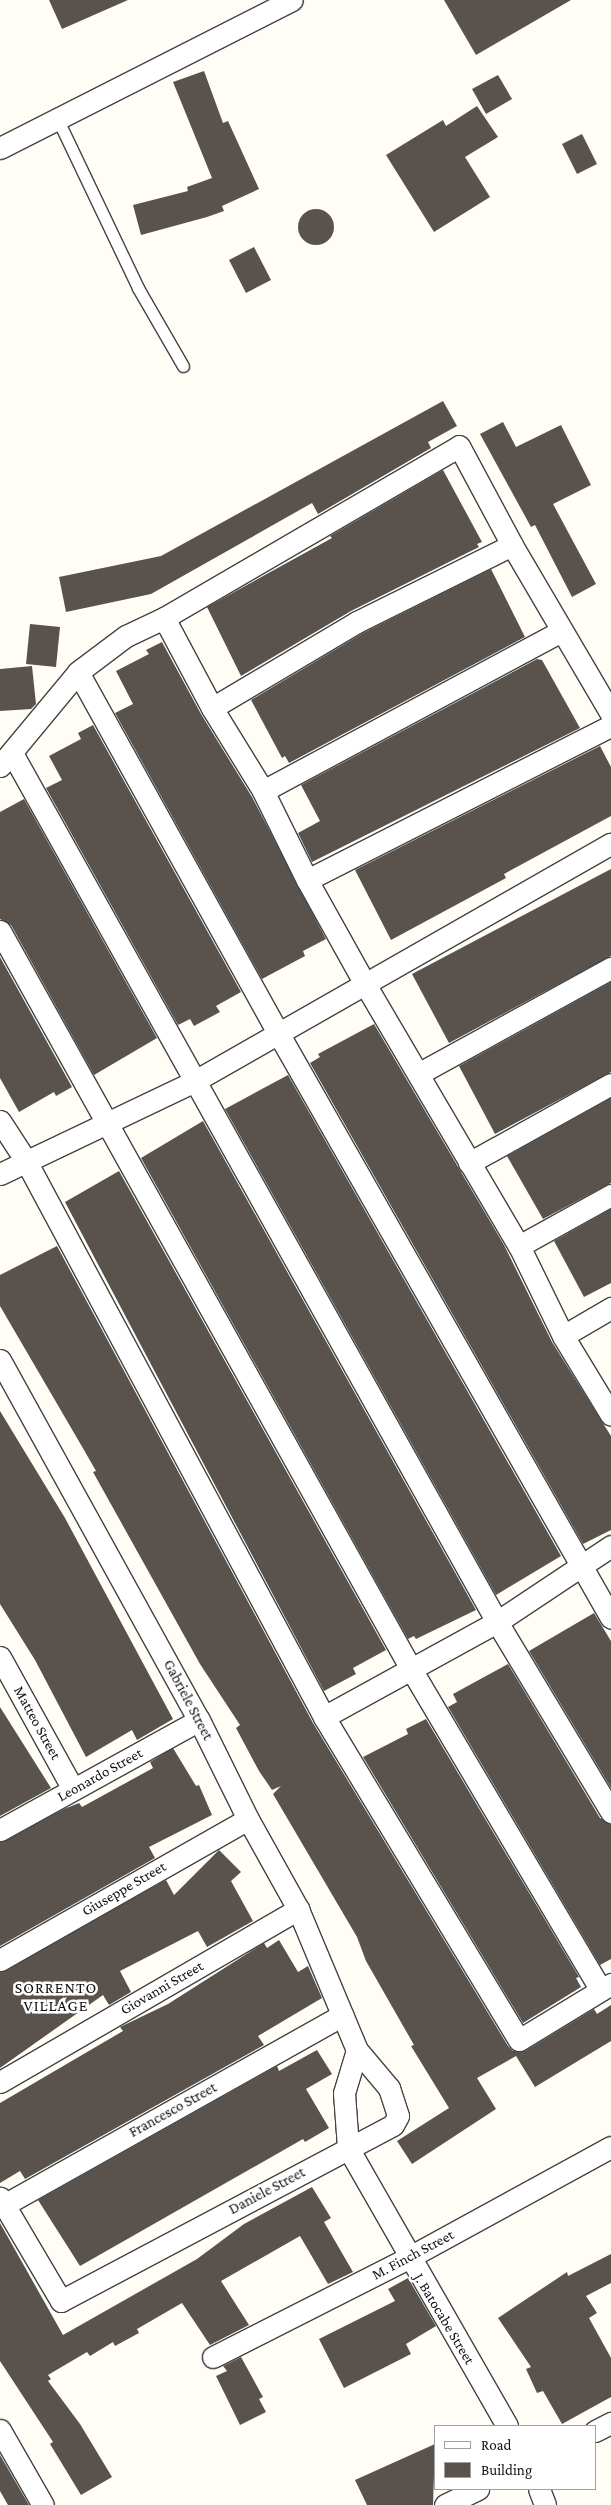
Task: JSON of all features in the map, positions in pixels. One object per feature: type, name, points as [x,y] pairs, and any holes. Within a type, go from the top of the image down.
[{"type":"street","points":[[0,148],[292,0]]},
{"type":"street","points":[[611,714],[512,546],[460,446],[164,618],[126,636],[78,672],[6,760],[194,1082],[497,1622],[611,1812]]},
{"type":"street","points":[[212,708],[357,622],[512,546]]},
{"type":"street","points":[[164,618],[212,708],[263,791],[307,880],[365,984],[469,1163],[520,1246],[563,1336],[611,1415]]},
{"type":"street","points":[[263,791],[562,631]]},
{"type":"street","points":[[78,672],[277,1031],[611,1618]]},
{"type":"street","points":[[307,880],[611,726]]},
{"type":"street","points":[[0,1174],[107,1126],[194,1082],[277,1031],[365,984],[611,844]]},
{"type":"street","points":[[0,931],[107,1126],[412,1669],[606,1987],[519,2040],[324,1717],[26,1161],[0,1121]]},
{"type":"street","points":[[418,1074],[611,968]]},
{"type":"street","points":[[469,1163],[611,1084]]},
{"type":"street","points":[[520,1246],[611,1195]]},
{"type":"street","points":[[563,1336],[611,1308]]},
{"type":"street","name":"Gabriele Street","points":[[0,1360],[200,1720],[248,1819],[298,1909],[357,2050]]},
{"type":"street","points":[[324,1717],[497,1622],[611,1546]]},
{"type":"street","name":"Matteo Street","points":[[0,1657],[73,1789]]},
{"type":"street","name":"Leonardo Street","points":[[0,1830],[200,1720]]},
{"type":"street","name":"Giuseppe Street","points":[[0,1960],[248,1819]]},
{"type":"street","name":"Giovanni Street","points":[[0,2082],[298,1909]]},
{"type":"street","name":"Francesco Street","points":[[2,2202],[342,2015]]},
{"type":"street","points":[[351,2153],[344,2093],[357,2050]]},
{"type":"street","name":"Daniele Street","points":[[2,2202],[61,2301],[351,2153],[393,2124],[398,2116],[390,2088],[357,2050]]},
{"type":"street","name":"M. Finch Street","points":[[213,2357],[408,2258],[611,2146]]},
{"type":"street","name":"J. Batocabe Street","points":[[351,2153],[408,2258],[506,2425]]},
{"type":"street","points":[[596,2430],[611,2423]]},
{"type":"street","points":[[0,2430],[43,2505]]},
{"type":"street","points":[[445,2505],[476,2490]]},
{"type":"street","points":[[539,2490],[545,2505]]},
{"type":"lane","points":[[58,120],[138,288],[183,366]]},
{"type":"building","points":[[49,0],[128,0],[62,29]]},
{"type":"building","points":[[444,0],[571,0],[476,55]]},
{"type":"building","points":[[204,71],[223,123],[228,121],[259,189],[222,206],[224,211],[141,235],[133,205],[188,191],[187,187],[212,178],[173,82]]},
{"type":"building","points":[[498,75],[512,99],[486,114],[472,89]]},
{"type":"building","points":[[477,106],[498,137],[465,157],[490,197],[434,232],[386,155],[443,120],[446,126]]},
{"type":"building","points":[[582,134],[597,164],[577,174],[562,144]]},
{"type":"building","points":[[316,209],[329,214],[334,227],[329,240],[316,245],[303,240],[298,227],[303,214]]},
{"type":"building","points":[[254,247],[271,280],[246,293],[229,260]]},
{"type":"building","points":[[443,401],[457,426],[428,442],[431,448],[318,514],[312,503],[151,594],[66,612],[59,577],[161,556]]},
{"type":"building","points":[[503,422],[516,447],[561,425],[591,485],[553,504],[596,584],[572,597],[535,525],[531,527],[480,434]]},
{"type":"building","points":[[443,470],[482,542],[477,544],[479,547],[351,611],[241,676],[207,607],[332,538],[330,536]]},
{"type":"building","points":[[491,569],[525,637],[289,763],[285,756],[282,758],[251,700],[363,633]]},
{"type":"building","points":[[30,624],[60,627],[56,667],[26,664]]},
{"type":"building","points":[[162,642],[201,714],[252,797],[326,939],[303,951],[305,956],[262,979],[115,713],[133,704],[116,671],[149,654],[146,650]]},
{"type":"building","points":[[537,659],[542,660],[580,728],[312,862],[298,833],[320,821],[301,785]]},
{"type":"building","points":[[32,666],[36,704],[31,709],[0,711],[0,669]]},
{"type":"building","points":[[93,725],[241,992],[216,1006],[220,1012],[194,1026],[190,1019],[178,1025],[46,788],[62,780],[49,756],[81,739],[78,733]]},
{"type":"building","points":[[600,746],[611,767],[611,816],[504,874],[506,878],[391,940],[355,870]]},
{"type":"building","points":[[24,799],[157,1038],[94,1075],[11,925],[0,919],[0,812]]},
{"type":"building","points":[[611,869],[611,956],[449,1043],[412,974]]},
{"type":"building","points":[[0,957],[72,1087],[56,1096],[54,1092],[19,1112],[0,1078]]},
{"type":"building","points":[[611,982],[611,1072],[495,1134],[459,1066]]},
{"type":"building","points":[[374,1024],[504,1245],[552,1342],[611,1436],[611,1530],[583,1544],[310,1063],[320,1057],[318,1054]]},
{"type":"building","points":[[288,1075],[561,1556],[496,1595],[225,1109]]},
{"type":"building","points":[[611,1098],[611,1183],[543,1219],[507,1156]]},
{"type":"building","points":[[203,1121],[476,1610],[416,1639],[414,1636],[408,1639],[141,1158]]},
{"type":"building","points":[[119,1171],[386,1650],[353,1668],[356,1674],[324,1691],[65,1202]]},
{"type":"building","points":[[611,1209],[611,1283],[584,1297],[554,1241]]},
{"type":"building","points":[[57,1246],[313,1723],[508,2046],[513,2051],[525,2051],[594,2009],[597,2014],[611,2005],[611,2041],[535,2087],[516,2056],[477,2078],[496,2109],[412,2164],[397,2141],[449,2108],[411,2046],[414,2045],[366,1961],[357,1937],[273,1794],[281,1786],[272,1790],[259,1771],[236,1728],[240,1725],[200,1664],[93,1472],[96,1471],[0,1306],[0,1275]]},
{"type":"building","points":[[0,1411],[65,1518],[173,1719],[137,1740],[132,1730],[86,1757],[35,1660],[0,1604]]},
{"type":"building","points":[[594,1613],[611,1641],[611,1788],[529,1651]]},
{"type":"building","points":[[508,1664],[600,1818],[611,1824],[611,1959],[600,1965],[448,1707],[457,1702],[453,1694]]},
{"type":"building","points":[[0,1707],[51,1788],[0,1816]]},
{"type":"building","points":[[426,1719],[579,1977],[576,1978],[581,1987],[523,2023],[363,1757],[408,1734],[406,1729]]},
{"type":"building","points":[[173,1748],[196,1786],[199,1785],[212,1815],[149,1847],[155,1858],[0,1946],[0,1842],[64,1809],[79,1803],[82,1807],[153,1768],[150,1762]]},
{"type":"building","points":[[219,1850],[241,1872],[231,1881],[253,1921],[207,1947],[198,1931],[120,1971],[131,1992],[109,2005],[103,1995],[0,2068],[0,1972],[166,1880],[174,1895]]},
{"type":"building","points":[[279,1940],[298,1972],[308,1966],[322,1998],[258,2036],[264,2045],[25,2179],[20,2171],[0,2183],[0,2103],[123,2031],[120,2027],[168,2004],[264,1943],[267,1948]]},
{"type":"building","points":[[317,2050],[332,2074],[306,2089],[329,2128],[305,2142],[303,2139],[80,2266],[38,2200],[277,2066],[279,2071]]},
{"type":"building","points":[[312,2187],[331,2218],[324,2222],[353,2272],[328,2284],[300,2236],[221,2281],[249,2325],[210,2345],[182,2303],[137,2329],[139,2333],[115,2346],[113,2342],[90,2356],[87,2352],[48,2375],[51,2379],[48,2381],[80,2424],[112,2477],[81,2495],[50,2444],[53,2442],[0,2361],[0,2223],[63,2335],[197,2259],[244,2224]]},
{"type":"building","points":[[611,2254],[611,2283],[586,2296],[597,2313],[589,2318],[611,2358],[611,2397],[562,2424],[543,2391],[537,2393],[526,2369],[531,2367],[498,2318],[567,2272],[568,2276]]},
{"type":"building","points":[[408,2278],[436,2326],[406,2344],[411,2354],[344,2388],[319,2339],[395,2301],[388,2289]]},
{"type":"building","points":[[241,2357],[263,2397],[259,2399],[266,2412],[240,2425],[216,2376],[227,2371],[223,2366]]},
{"type":"building","points":[[434,2444],[433,2505],[367,2505],[355,2480]]},
{"type":"building","points":[[0,2455],[29,2505],[8,2505],[0,2491]]},
{"type":"district","name":"SORRENTO VILLAGE","points":[[56,1997]]}]
